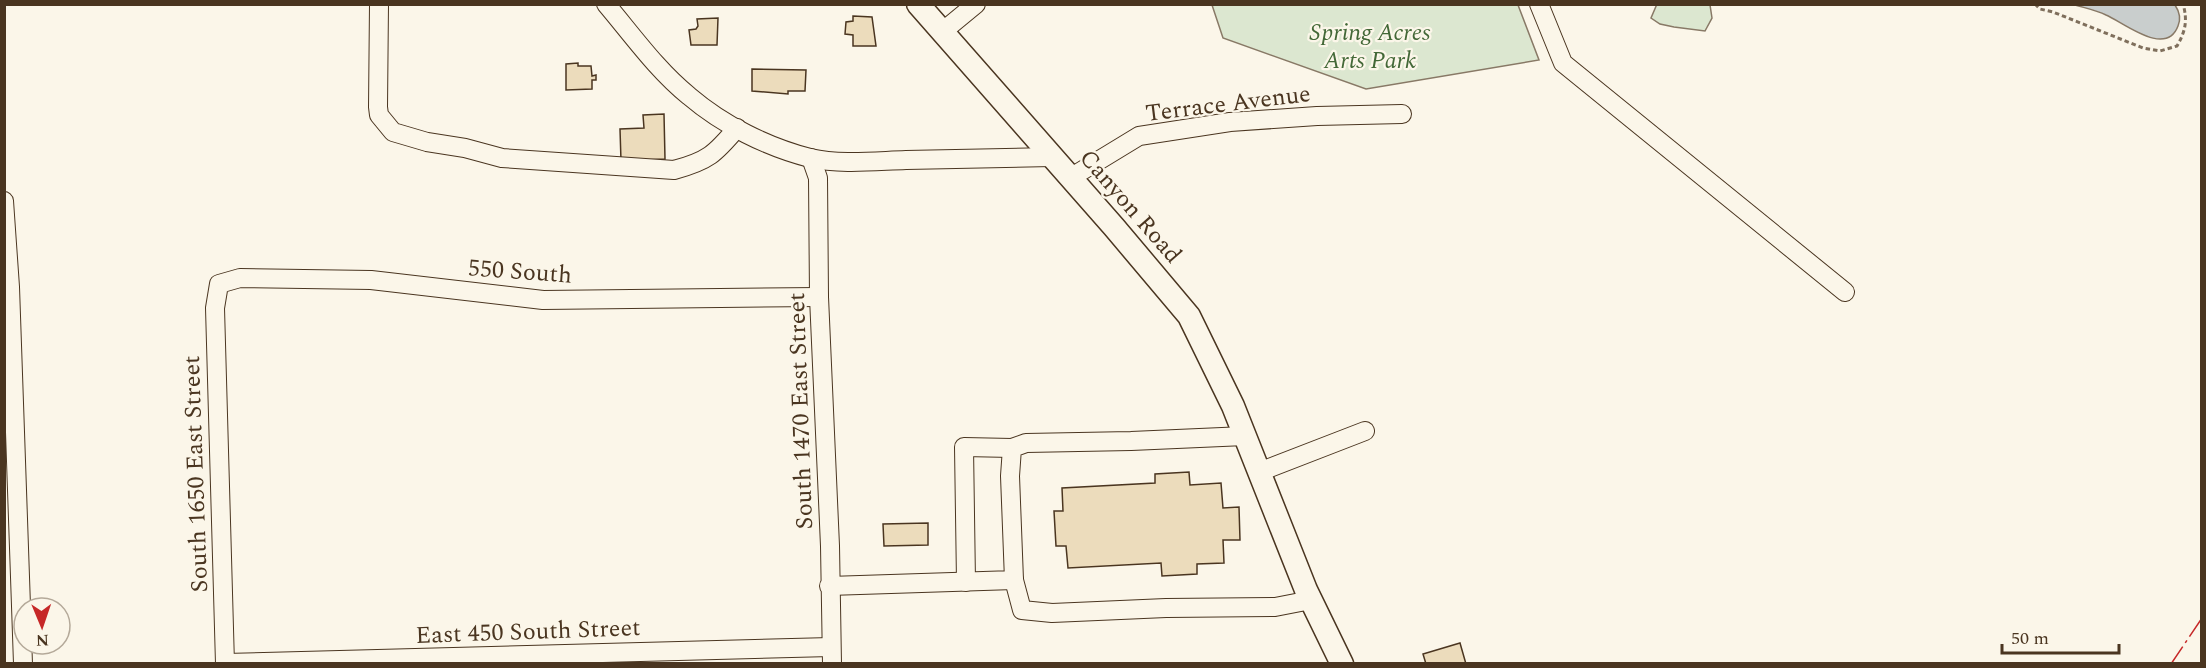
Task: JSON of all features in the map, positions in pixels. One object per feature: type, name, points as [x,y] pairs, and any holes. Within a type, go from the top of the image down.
[{"type":"main road","name":"Canyon Road","points":[[918,4],[1189,316],[1233,406],[1311,600],[1342,663]]},
{"type":"street","points":[[379,4],[378,107],[380,115],[393,132],[427,142],[465,148],[502,158],[674,170],[688,167],[716,153],[737,128]]},
{"type":"street","points":[[606,4],[674,82],[703,108],[772,145],[811,158],[848,162],[1052,157]]},
{"type":"street","points":[[942,32],[976,4]]},
{"type":"street","points":[[1539,4],[1563,63],[1845,292]]},
{"type":"street","name":"Terrace Avenue","points":[[1070,178],[1139,136],[1230,122],[1402,114]]},
{"type":"street","name":"South 1470 East Street","points":[[811,158],[818,178],[819,297],[830,546],[832,655]]},
{"type":"street","points":[[4,201],[23,663]]},
{"type":"street","name":"550 South","points":[[219,284],[240,278],[371,280],[543,300],[819,297]]},
{"type":"street","name":"South 1650 East Street","points":[[219,284],[215,308],[225,663]]},
{"type":"street","points":[[1259,472],[1365,431]]},
{"type":"street","points":[[966,582],[964,447],[1012,448],[1026,443],[1245,436]]},
{"type":"street","points":[[1012,448],[1010,476],[1014,580],[1022,610],[1052,613],[1166,608],[1275,607],[1311,600]]},
{"type":"street","points":[[829,586],[1014,580]]},
{"type":"street","name":"East 450 South Street","points":[[225,663],[832,655]]},
{"type":"path","points":[[2035,4],[2040,9],[2143,48],[2160,51],[2177,46],[2185,32],[2186,15],[2182,4]]},
{"type":"green space","points":[[1657,4],[1710,5],[1712,18],[1705,31],[1660,24],[1651,18]]},
{"type":"green space","name":"Spring Acres Arts Park","points":[[1212,5],[1518,5],[1539,60],[1366,89],[1223,38]]},
{"type":"shaded area","points":[[2075,5],[2175,5],[2179,21],[2172,35],[2164,39],[2154,38],[2133,30],[2102,13]]},
{"type":"building","points":[[853,16],[872,17],[876,46],[853,46],[853,35],[845,34],[846,22],[853,21]]},
{"type":"building","points":[[718,18],[717,45],[691,45],[689,30],[696,29],[697,19]]},
{"type":"building","points":[[578,63],[578,66],[591,66],[592,76],[596,75],[596,80],[592,80],[592,89],[566,90],[566,64]]},
{"type":"building","points":[[752,69],[806,70],[805,91],[788,91],[788,94],[752,91]]},
{"type":"building","points":[[664,114],[665,159],[621,161],[620,129],[644,128],[643,115]]},
{"type":"building","points":[[1189,472],[1190,485],[1221,483],[1223,508],[1239,507],[1240,540],[1223,540],[1224,563],[1197,564],[1197,574],[1162,576],[1161,563],[1068,568],[1066,546],[1056,546],[1054,511],[1063,511],[1062,488],[1155,483],[1155,474]]},
{"type":"building","points":[[928,523],[928,545],[884,546],[883,524]]},
{"type":"building","points":[[1460,643],[1466,664],[1426,664],[1423,654]]},
{"type":"power","points":[[2171,664],[2202,618]]}]
